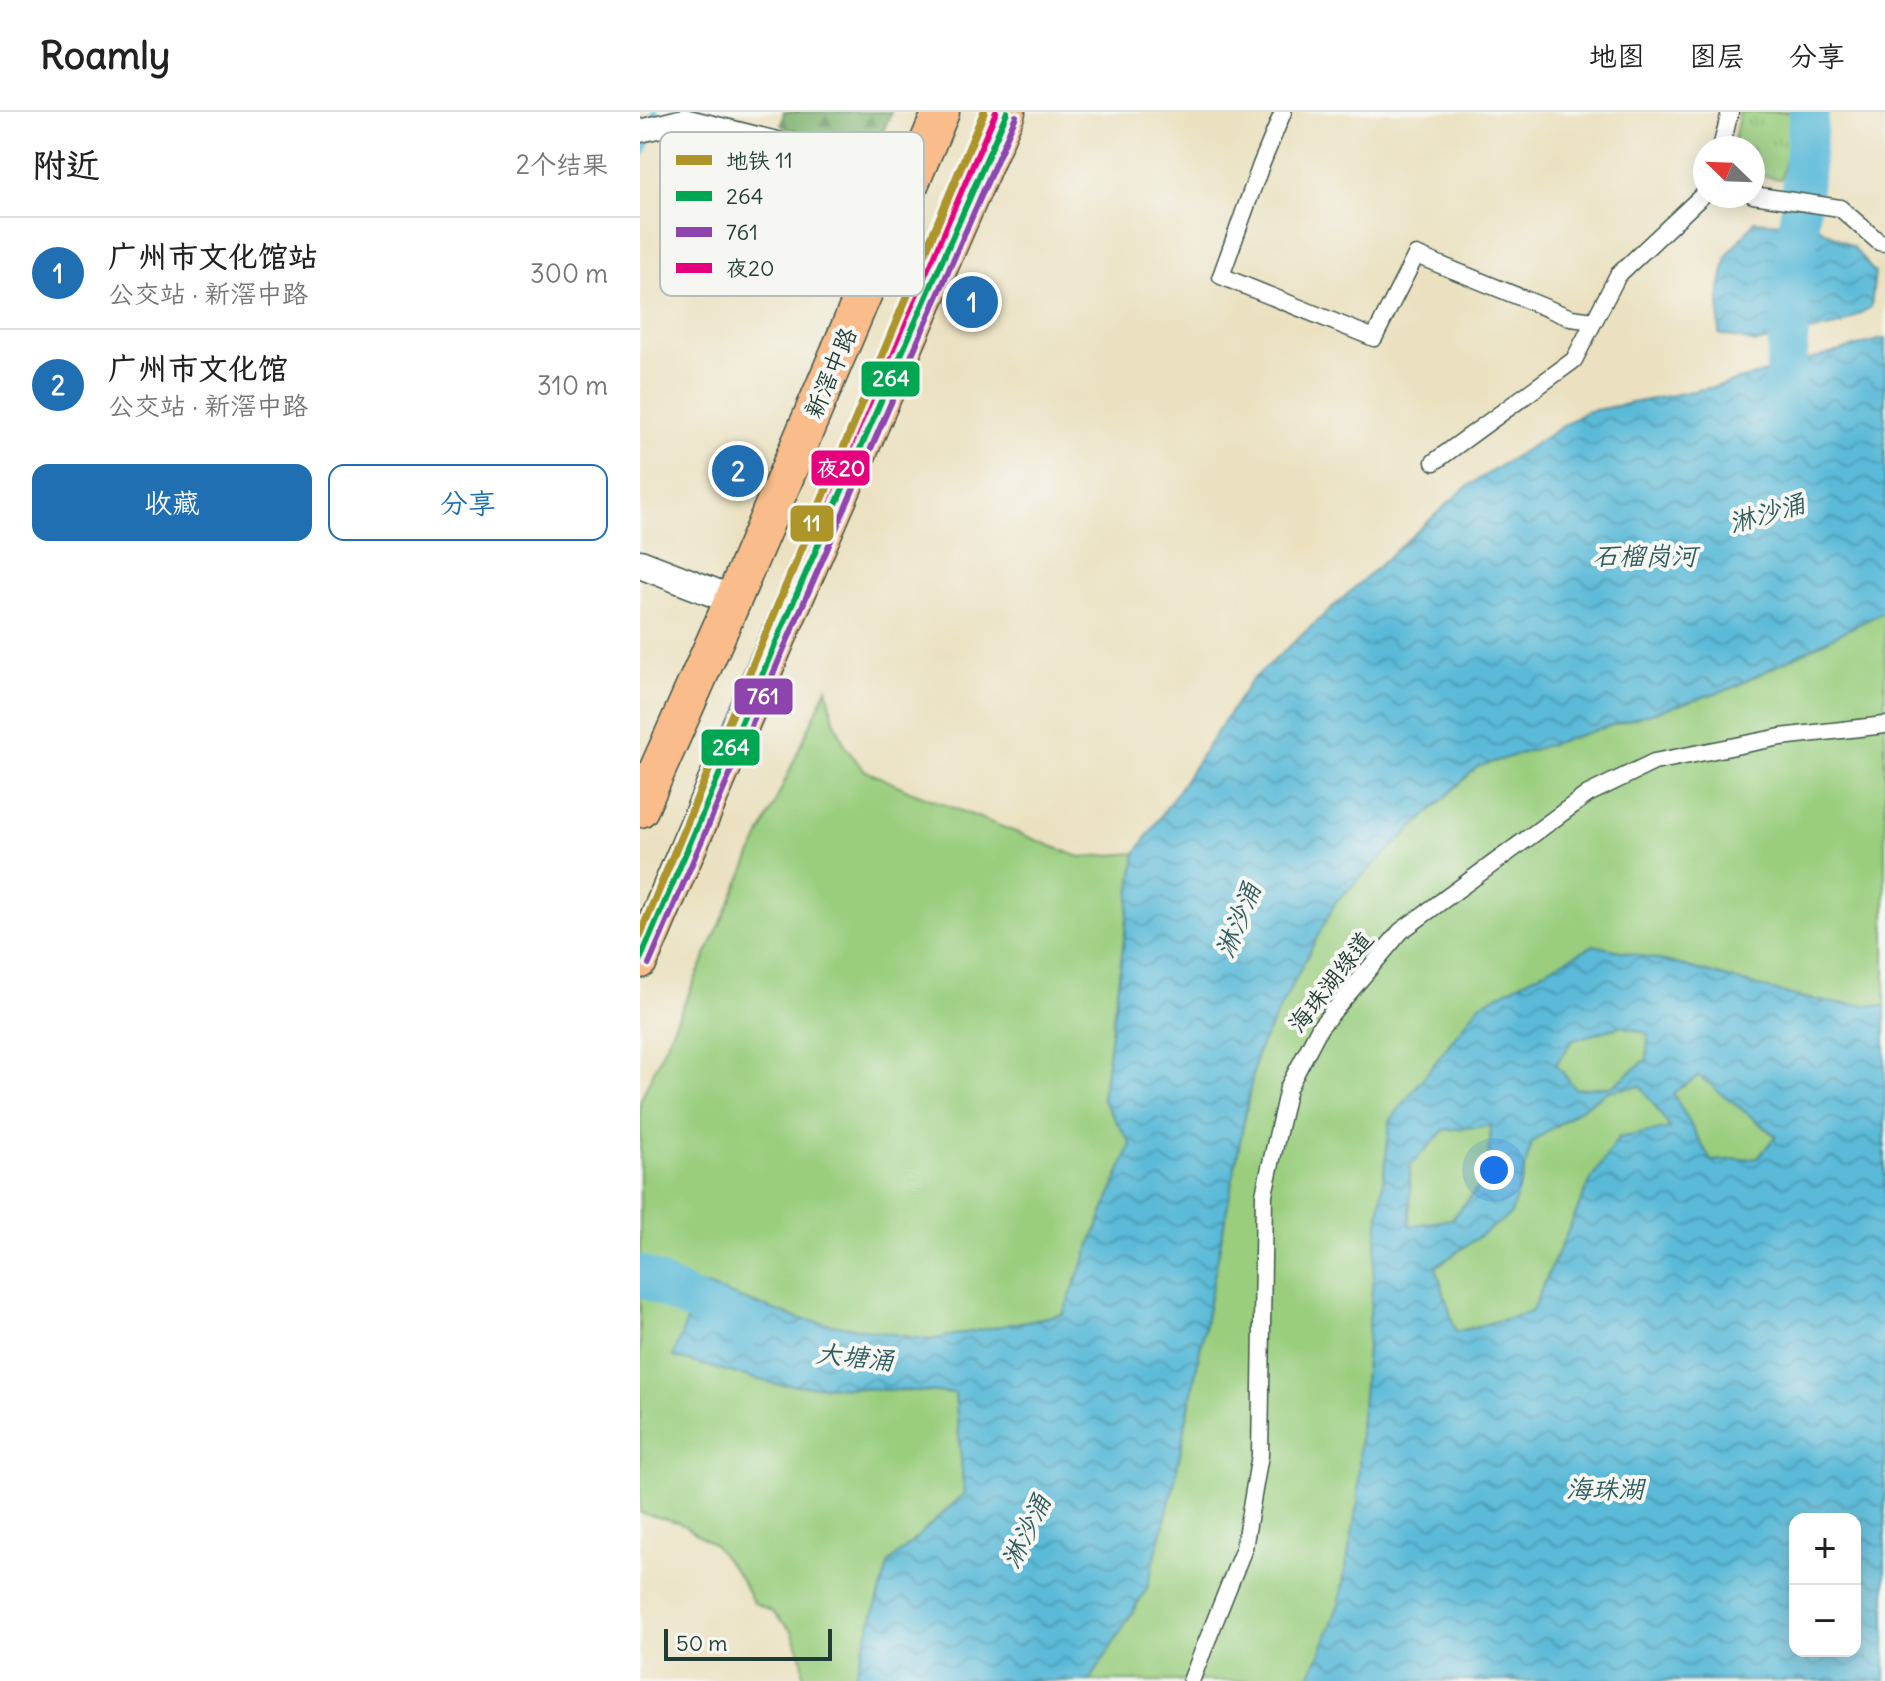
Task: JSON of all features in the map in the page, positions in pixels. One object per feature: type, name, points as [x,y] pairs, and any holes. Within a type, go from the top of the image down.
[{"type":"highway","name":"新滘中路","points":[[924,154],[941,112]]},
{"type":"highway","points":[[640,960],[1007,112]]},
{"type":"highway","name":"新滘中路","points":[[640,809],[864,296]]},
{"type":"street","points":[[1283,112],[1221,276],[1374,338],[1416,255],[1571,318],[1594,321]]},
{"type":"street","points":[[1724,136],[1730,112]]},
{"type":"street","points":[[640,131],[684,120],[733,132]]},
{"type":"street","points":[[1765,197],[1840,208],[1879,242],[1885,243]]},
{"type":"street","points":[[1434,462],[1574,360],[1618,275],[1693,204]]},
{"type":"street","points":[[640,564],[733,600]]},
{"type":"street","name":"海珠湖绿道","points":[[1191,1681],[1244,1548],[1260,1455],[1264,1194],[1288,1088],[1320,1027],[1401,931],[1588,794],[1654,762],[1781,737],[1885,725]]},
{"type":"green space","points":[[784,112],[891,112],[883,132],[803,132],[781,125]]},
{"type":"green space","points":[[1740,112],[1797,112],[1781,179],[1765,176],[1765,136],[1735,136]]},
{"type":"green space","points":[[1885,611],[1885,1006],[1833,1003],[1795,996],[1673,963],[1390,1121],[1360,1430],[1358,1501],[1340,1601],[1307,1681],[1090,1681],[1147,1588],[1174,1485],[1257,1053],[1336,901],[1477,767],[1732,688]]},
{"type":"green space","points":[[827,688],[834,720],[846,748],[864,770],[1080,857],[1136,853],[1102,1099],[1131,1144],[1063,1314],[929,1340],[800,1319],[701,1285],[775,1384],[955,1393],[964,1494],[889,1563],[853,1681],[804,1681],[802,1658],[792,1631],[771,1611],[753,1602],[740,1578],[714,1545],[678,1522],[640,1513],[640,1101]]},
{"type":"green space","points":[[1622,1026],[1648,1033],[1647,1059],[1613,1086],[1576,1089],[1556,1064],[1573,1040]]},
{"type":"green space","points":[[1700,1075],[1776,1137],[1758,1158],[1711,1161],[1672,1093]]},
{"type":"green space","points":[[1641,1085],[1670,1128],[1591,1180],[1531,1312],[1455,1332],[1436,1267],[1511,1214],[1532,1142],[1608,1091]]},
{"type":"green space","points":[[1491,1125],[1488,1176],[1452,1219],[1410,1226],[1409,1166],[1444,1130]]},
{"type":"water","points":[[1755,221],[1816,226],[1853,247],[1875,273],[1871,307],[1841,325],[1756,343],[1719,334],[1720,289],[1727,256]]},
{"type":"water","name":"石榴岗河","points":[[1885,339],[1885,611],[1732,688],[1477,767],[1336,901],[1257,1053],[1174,1485],[1147,1588],[1090,1681],[853,1681],[889,1563],[964,1494],[955,1393],[775,1384],[673,1357],[701,1284],[800,1319],[929,1340],[1063,1314],[1131,1144],[1102,1099],[1136,853],[1251,681],[1465,488],[1585,412],[1714,387]]},
{"type":"water","name":"海珠湖","points":[[1594,945],[1795,996],[1833,1003],[1885,1006],[1885,1681],[1307,1681],[1340,1601],[1358,1501],[1360,1430],[1390,1121],[1480,1004]],"holes":[[[1622,1026],[1648,1034],[1647,1059],[1613,1086],[1576,1089],[1556,1064],[1573,1040]],[[1699,1076],[1776,1136],[1758,1158],[1711,1161],[1673,1093]],[[1641,1086],[1670,1128],[1618,1138],[1591,1180],[1531,1312],[1456,1332],[1436,1267],[1511,1214],[1532,1142],[1607,1091]],[[1491,1126],[1488,1176],[1452,1219],[1410,1226],[1410,1166],[1444,1130]]]},
{"type":"waterway","points":[[640,157],[655,112]]},
{"type":"waterway","points":[[1781,419],[1809,112]]},
{"type":"waterway","name":"大塘涌","points":[[640,1275],[744,1328]]},
{"type":"metro line","name":"11","points":[[924,256],[984,112]]},
{"type":"metro line","name":"11","points":[[640,935],[907,296]]},
{"type":"transit line","name":"夜20","points":[[924,277],[996,112]]},
{"type":"transit line","name":"264","points":[[640,960],[1007,112]]},
{"type":"transit line","name":"761","points":[[649,964],[1016,116]]},
{"type":"transit line","name":"夜20","points":[[640,935],[916,296]]},
{"type":"place","name":"广州市文化馆站","points":[[972,302]]},
{"type":"place","name":"广州市文化馆","points":[[738,471]]},
{"type":"water label","name":"淋沙涌","points":[[1767,513]]},
{"type":"water label","name":"淋沙涌","points":[[1238,920]]},
{"type":"water label","name":"淋沙涌","points":[[1026,1531]]}]
